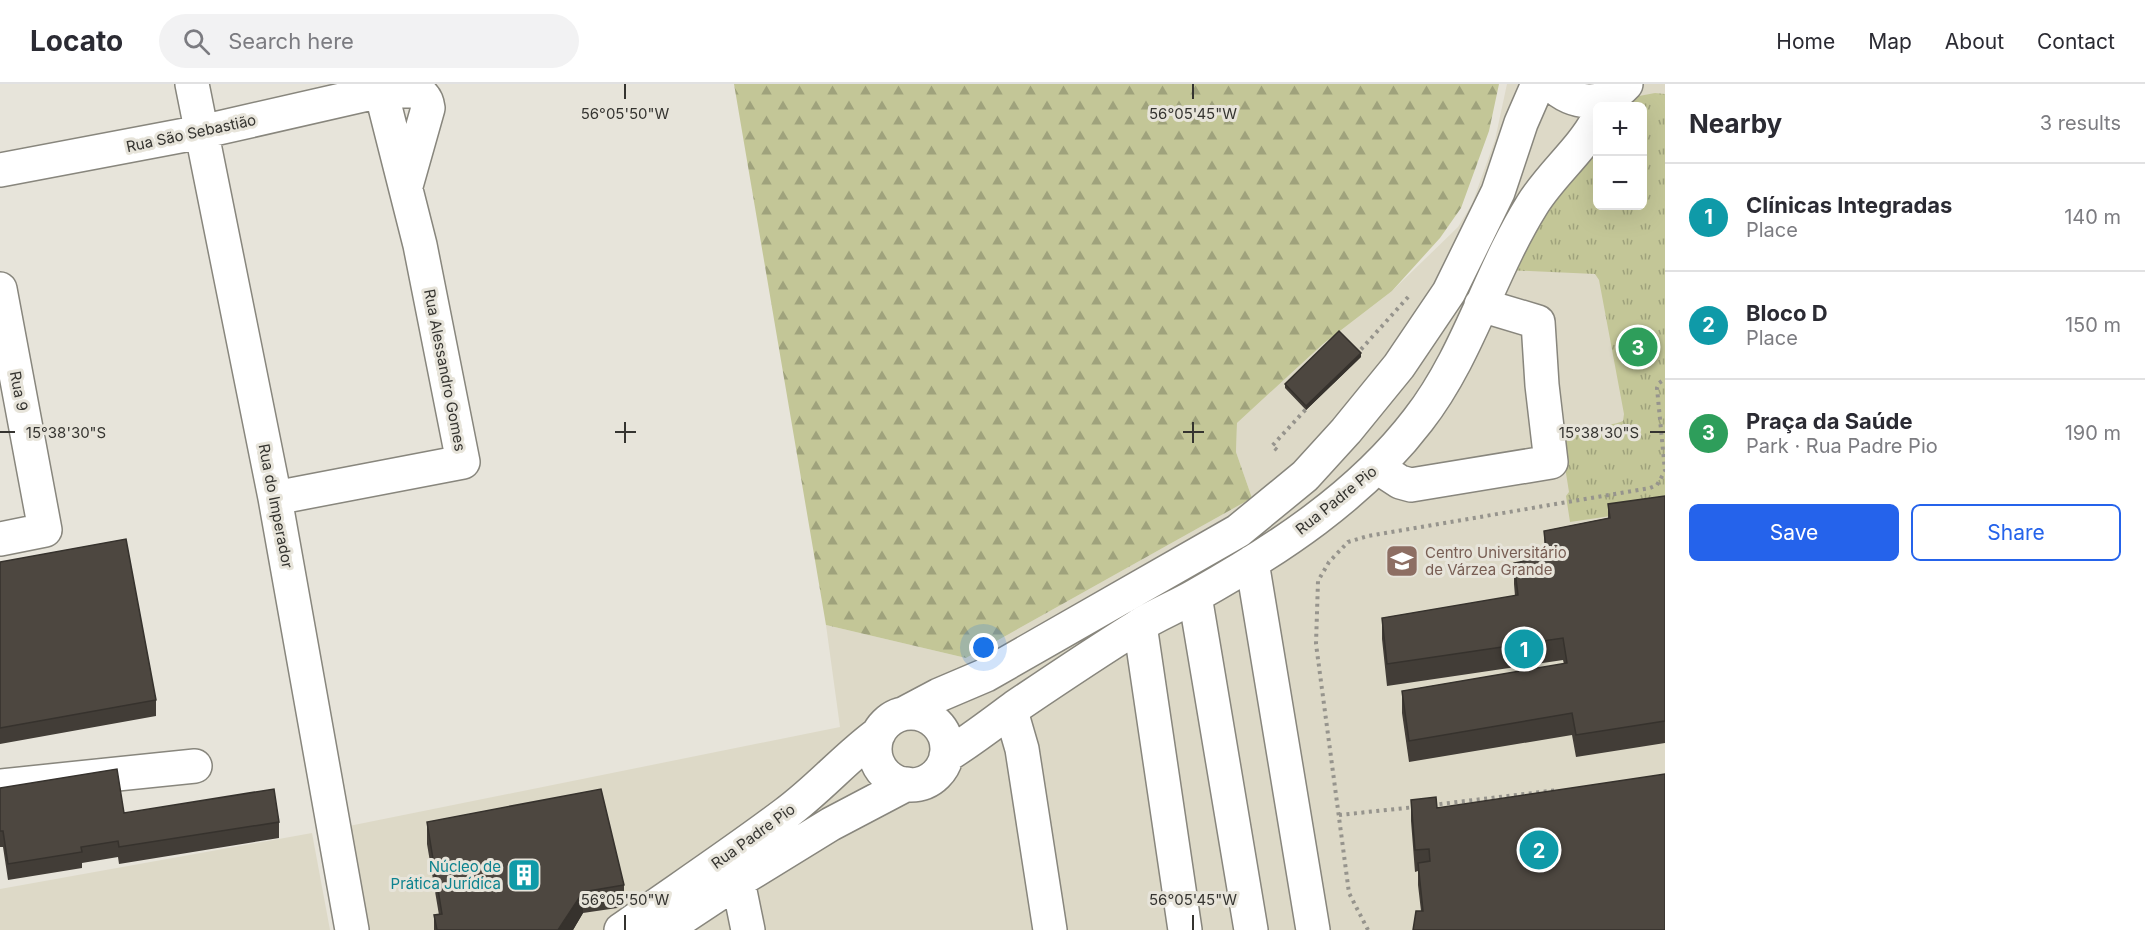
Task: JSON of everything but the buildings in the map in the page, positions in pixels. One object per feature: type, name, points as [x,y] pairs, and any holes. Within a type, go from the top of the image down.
[{"type":"street","name":"Rua do Imperador","points":[[192,84],[275,498],[352,930]]},
{"type":"street","points":[[905,713],[917,713],[928,717],[944,733],[947,745],[944,765],[932,778],[924,782],[907,784],[896,781],[880,766],[876,755],[876,744],[885,724],[894,717],[939,695],[986,675],[1238,531],[1305,477],[1399,366],[1449,292],[1498,192],[1521,123],[1538,84]]},
{"type":"street","points":[[1551,84],[1563,95],[1578,101],[1594,102]]},
{"type":"street","name":"Rua São Sebastião","points":[[0,170],[201,132],[381,91]]},
{"type":"street","name":"Rua Alessandro Gomes","points":[[275,498],[463,462],[420,245],[381,91]]},
{"type":"street","name":"Rua Padre Pio","points":[[946,756],[1140,625],[1195,596],[1274,549],[1346,496],[1377,467],[1426,410],[1452,367],[1532,204],[1593,127]]},
{"type":"street","name":"Rua 9","points":[[0,289],[45,530],[0,539]]},
{"type":"street","points":[[1377,467],[1400,482],[1411,485],[1551,462],[1542,385],[1538,322],[1481,305]]},
{"type":"street","points":[[1252,562],[1313,930]]},
{"type":"street","points":[[1195,596],[1251,930]]},
{"type":"street","points":[[1140,625],[1185,930]]},
{"type":"street","points":[[1011,711],[1022,749],[1050,930]]},
{"type":"street","name":"Rua Padre Pio","points":[[621,930],[786,813],[818,787],[862,745],[879,733]]},
{"type":"street","points":[[0,786],[195,766]]},
{"type":"street","name":"Rua Padre Pio","points":[[664,930],[831,824],[907,784]]},
{"type":"street","points":[[738,881],[748,930]]},
{"type":"path","points":[[1348,363],[1416,287]]},
{"type":"path","points":[[1276,450],[1272,446],[1310,405]]},
{"type":"path","points":[[1348,542],[1329,562],[1318,581],[1316,644],[1349,893],[1368,930]]},
{"type":"path","points":[[1431,805],[1559,790]]},
{"type":"path","points":[[1339,815],[1420,807]]},
{"type":"shaded area","name":"Centro Universitário de Várzea Grande","points":[[1507,84],[1665,84],[1665,930],[370,930],[349,826],[840,727],[826,625],[966,658],[1252,498],[1236,452],[1237,423],[1323,344],[1392,291],[1458,227],[1472,204],[1495,140]]},
{"type":"shaded area","points":[[312,833],[330,930],[0,930],[0,889]]},
{"type":"green space","points":[[734,84],[1499,84],[1489,131],[1461,208],[1440,238],[1392,291],[1323,344],[1237,423],[1236,452],[1252,498],[966,658],[826,625]]},
{"type":"green space","points":[[1665,94],[1665,508],[1570,522],[1566,496],[1569,492],[1561,442],[1564,436],[1578,429],[1623,421],[1624,414],[1599,280],[1595,274],[1506,270],[1593,137],[1593,210],[1647,210],[1647,102],[1628,102],[1639,96]]},
{"type":"place","name":"Praça da Saúde","points":[[1638,347]]},
{"type":"place","name":"Centro Universitário de Várzea Grande","points":[[1402,561]]},
{"type":"place","name":"Clínicas Integradas","points":[[1524,649]]},
{"type":"place","name":"Bloco D","points":[[1539,850]]},
{"type":"place","name":"Núcleo de Prática Jurídica","points":[[524,875]]}]
